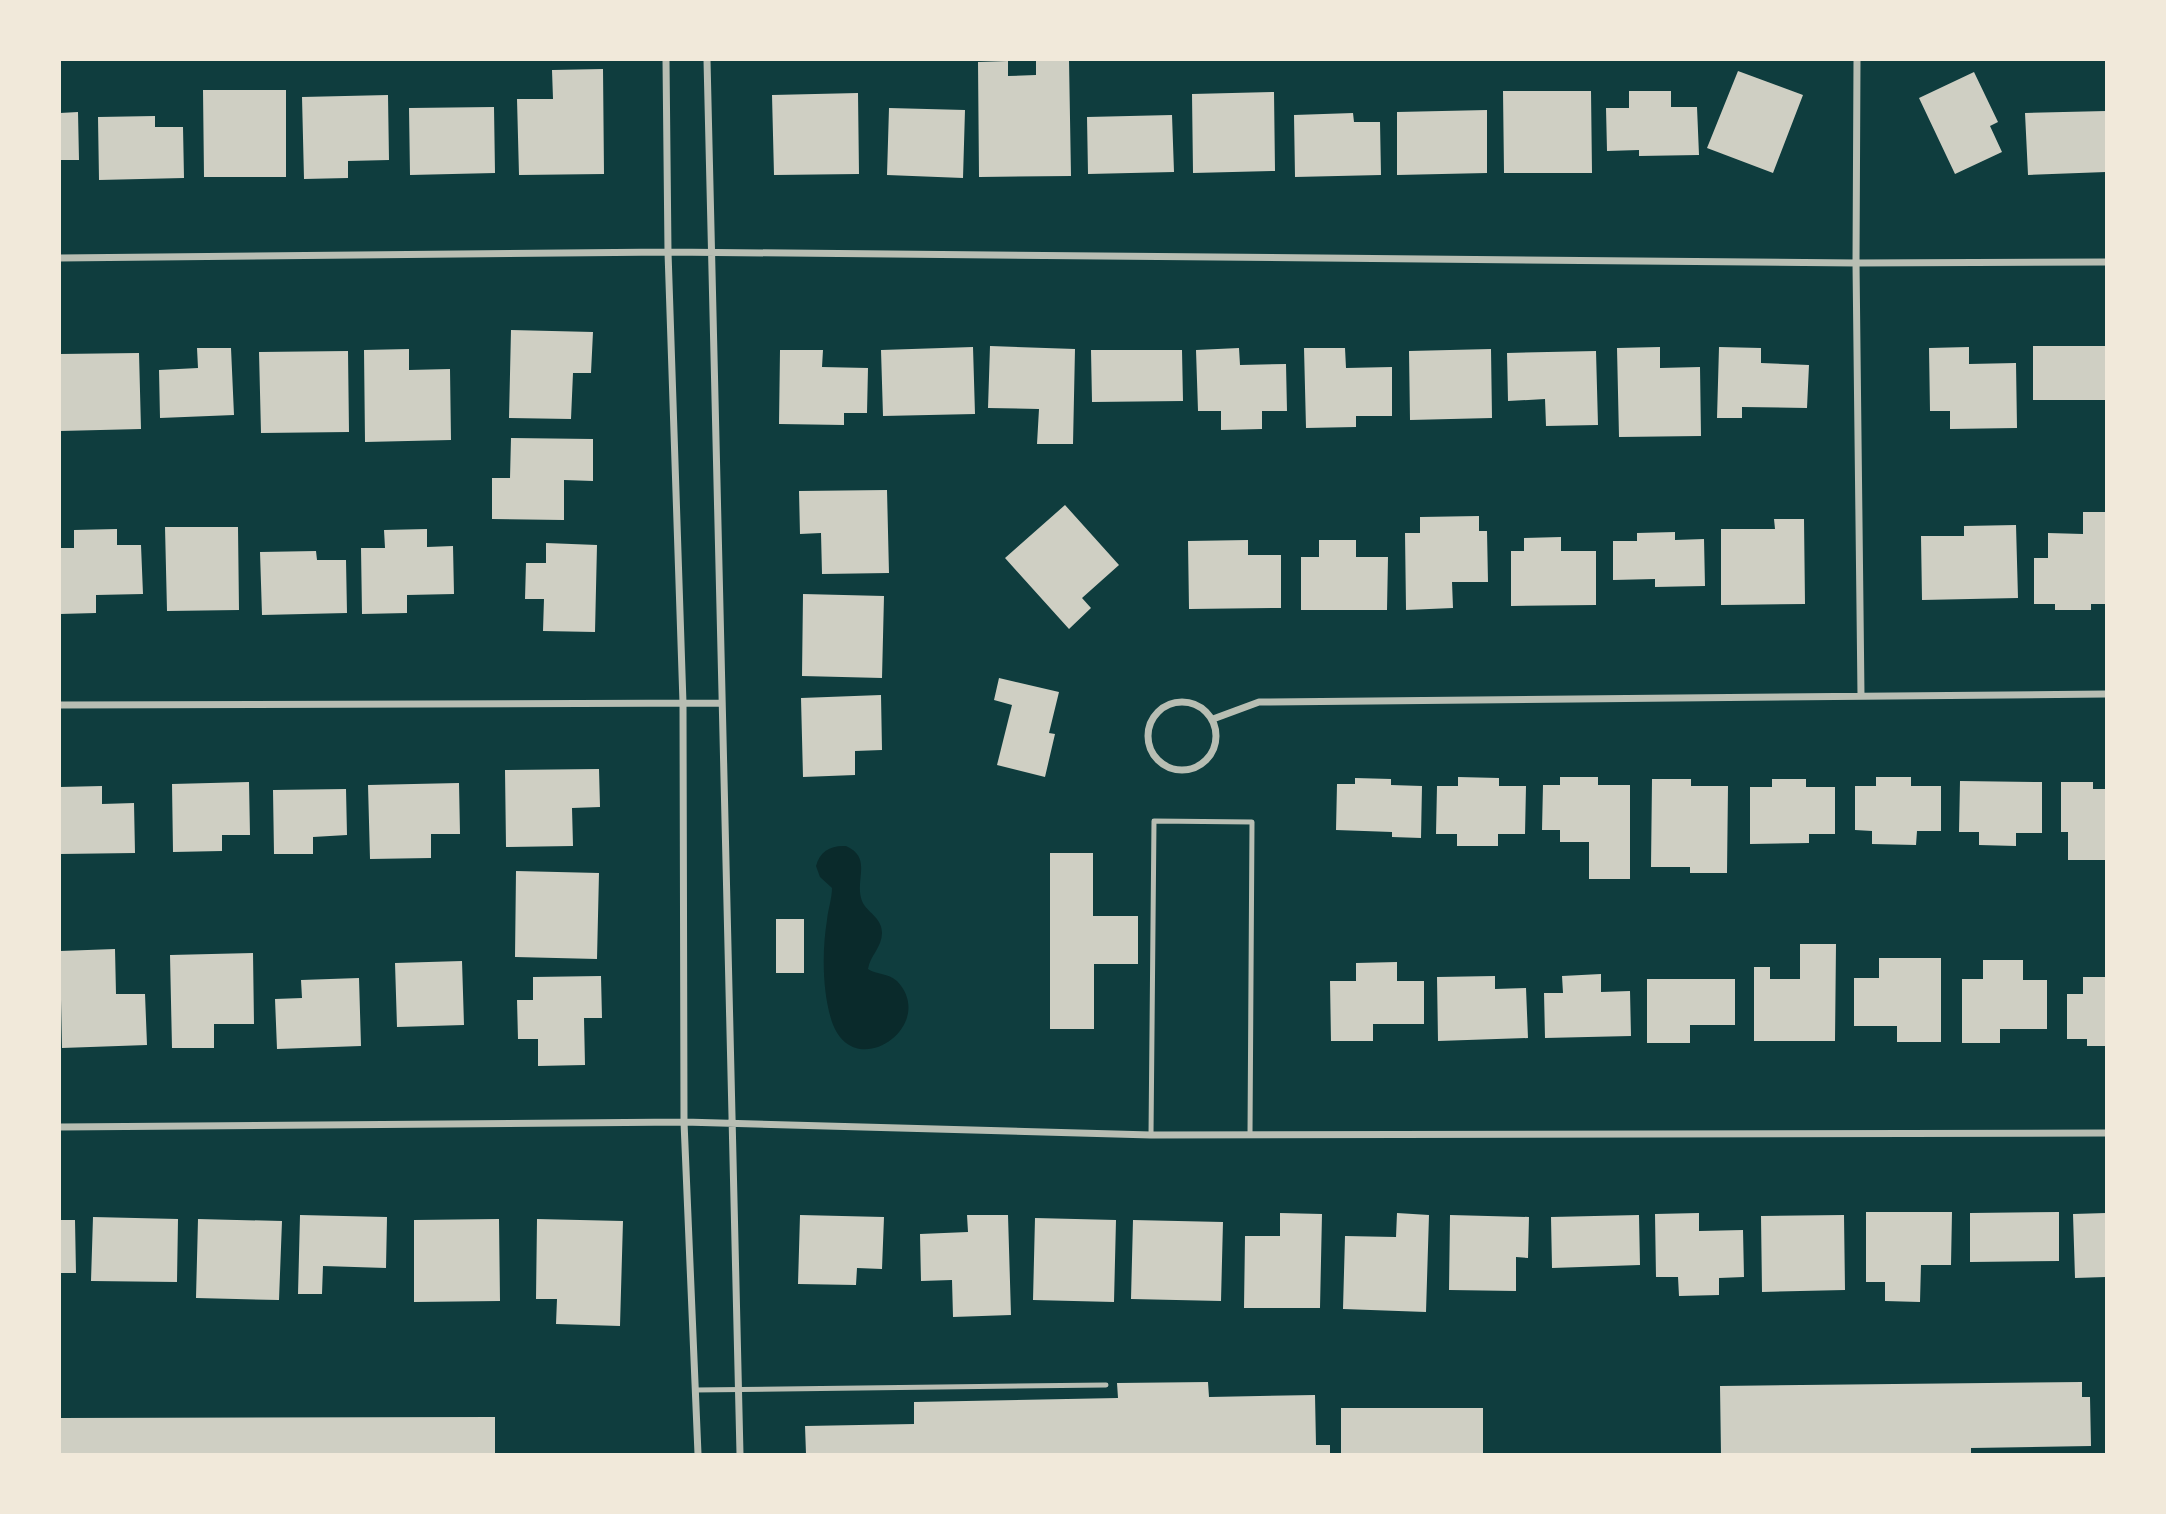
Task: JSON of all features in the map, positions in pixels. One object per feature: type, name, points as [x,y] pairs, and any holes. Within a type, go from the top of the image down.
[{"type":"street","points":[[666,60],[668,252],[683,703],[684,1122],[698,1454]]},
{"type":"street","points":[[707,60],[720,703],[740,1454]]},
{"type":"street","points":[[1857,60],[1856,263],[1861,695]]},
{"type":"street","points":[[60,258],[710,252],[1856,263],[2106,262]]},
{"type":"street","points":[[1213,719],[1259,702],[2106,694]]},
{"type":"street","points":[[1176,702],[1197,704],[1213,719],[1217,743],[1204,763],[1194,769],[1170,769],[1152,753],[1148,743],[1151,721],[1166,705],[1176,702]]},
{"type":"street","points":[[60,705],[720,703]]},
{"type":"street","points":[[60,1127],[684,1122],[1151,1135],[2106,1133]]},
{"type":"lane","points":[[1151,1135],[1154,821],[1252,822],[1250,1135]]},
{"type":"lane","points":[[695,1390],[1106,1385]]},
{"type":"water","points":[[846,846],[859,857],[862,901],[877,919],[882,933],[868,969],[894,978],[907,998],[908,1015],[901,1030],[888,1042],[873,1048],[857,1048],[843,1040],[832,1022],[826,998],[824,944],[832,888],[820,877],[816,866],[820,856],[827,850]]},
{"type":"building","points":[[1036,60],[1069,60],[1071,176],[979,177],[978,62],[1008,61],[1008,76],[1036,75]]},
{"type":"building","points":[[603,69],[604,174],[519,175],[517,99],[553,99],[552,70]]},
{"type":"building","points":[[1738,71],[1803,95],[1773,173],[1707,148]]},
{"type":"building","points":[[1974,72],[1998,122],[1990,126],[2002,152],[1955,174],[1919,98]]},
{"type":"building","points":[[203,90],[286,90],[286,177],[204,177]]},
{"type":"building","points":[[1503,91],[1591,91],[1592,173],[1504,173]]},
{"type":"building","points":[[1629,91],[1671,91],[1671,107],[1697,107],[1699,155],[1639,156],[1639,150],[1607,151],[1606,108],[1629,108]]},
{"type":"building","points":[[1274,92],[1275,171],[1193,173],[1192,94]]},
{"type":"building","points":[[858,93],[859,174],[774,175],[772,95]]},
{"type":"building","points":[[388,95],[389,160],[348,161],[348,178],[304,179],[302,97]]},
{"type":"building","points":[[494,107],[495,173],[410,175],[409,108]]},
{"type":"building","points":[[889,108],[965,110],[963,178],[887,175]]},
{"type":"building","points":[[1487,110],[1487,173],[1397,175],[1397,112]]},
{"type":"building","points":[[2106,111],[2106,172],[2028,175],[2025,113]]},
{"type":"building","points":[[78,112],[79,160],[60,160],[60,113]]},
{"type":"building","points":[[1353,113],[1354,122],[1380,122],[1381,175],[1295,177],[1294,115]]},
{"type":"building","points":[[1172,115],[1174,172],[1088,174],[1087,117]]},
{"type":"building","points":[[155,116],[155,127],[183,127],[184,178],[99,180],[98,117]]},
{"type":"building","points":[[511,330],[593,332],[591,373],[573,373],[571,419],[509,418]]},
{"type":"building","points":[[990,346],[1075,349],[1073,444],[1037,444],[1039,409],[988,408]]},
{"type":"building","points":[[2033,346],[2106,346],[2106,400],[2033,400]]},
{"type":"building","points":[[973,347],[975,414],[883,416],[881,350]]},
{"type":"building","points":[[1660,347],[1660,368],[1700,367],[1701,436],[1619,437],[1617,348]]},
{"type":"building","points":[[1719,347],[1761,348],[1761,363],[1809,365],[1807,408],[1742,407],[1742,418],[1717,418]]},
{"type":"building","points":[[1969,347],[1969,364],[2016,363],[2017,428],[1950,429],[1950,411],[1930,411],[1929,348]]},
{"type":"building","points":[[197,348],[231,348],[234,415],[160,418],[159,370],[198,368]]},
{"type":"building","points":[[1239,348],[1240,365],[1286,364],[1287,411],[1262,411],[1262,429],[1221,430],[1221,411],[1198,411],[1196,350]]},
{"type":"building","points":[[1304,348],[1345,348],[1346,368],[1392,367],[1392,416],[1356,416],[1356,427],[1306,428]]},
{"type":"building","points":[[409,349],[409,370],[450,369],[451,440],[365,442],[364,350]]},
{"type":"building","points":[[1491,349],[1492,418],[1410,420],[1409,351]]},
{"type":"building","points":[[780,350],[823,350],[822,367],[868,368],[867,413],[844,413],[844,425],[779,424]]},
{"type":"building","points":[[1091,350],[1182,350],[1183,401],[1092,402]]},
{"type":"building","points":[[348,351],[349,432],[261,433],[259,352]]},
{"type":"building","points":[[1596,351],[1598,425],[1546,426],[1545,399],[1508,401],[1507,353]]},
{"type":"building","points":[[139,353],[141,429],[60,431],[60,354]]},
{"type":"building","points":[[511,438],[593,439],[593,481],[564,480],[564,520],[492,519],[492,478],[510,478]]},
{"type":"building","points":[[887,490],[889,573],[822,574],[821,533],[800,534],[799,491]]},
{"type":"building","points":[[1065,505],[1119,565],[1082,598],[1091,608],[1069,629],[1005,558]]},
{"type":"building","points":[[2083,512],[2106,512],[2106,604],[2091,604],[2091,610],[2055,610],[2055,604],[2034,604],[2034,558],[2048,558],[2048,533],[2083,534]]},
{"type":"building","points":[[1479,516],[1479,531],[1487,531],[1488,582],[1452,582],[1453,608],[1406,610],[1405,533],[1420,533],[1420,517]]},
{"type":"building","points":[[1774,519],[1804,519],[1805,604],[1721,605],[1721,529],[1775,529]]},
{"type":"building","points":[[2016,525],[2018,598],[1922,600],[1921,536],[1964,536],[1964,526]]},
{"type":"building","points":[[165,527],[238,527],[239,610],[167,611]]},
{"type":"building","points":[[117,529],[117,545],[141,545],[143,594],[96,595],[96,613],[60,614],[60,548],[74,548],[74,530]]},
{"type":"building","points":[[427,529],[427,547],[453,546],[454,594],[407,595],[407,613],[362,614],[361,548],[385,548],[384,530]]},
{"type":"building","points":[[1675,532],[1675,540],[1704,539],[1705,586],[1655,587],[1655,579],[1613,580],[1613,541],[1637,541],[1637,533]]},
{"type":"building","points":[[1561,537],[1561,551],[1596,551],[1596,605],[1511,606],[1511,551],[1524,551],[1524,538]]},
{"type":"building","points":[[1248,540],[1248,555],[1281,555],[1281,608],[1189,609],[1188,541]]},
{"type":"building","points":[[1319,540],[1356,540],[1356,557],[1388,557],[1387,610],[1301,610],[1301,557],[1319,557]]},
{"type":"building","points":[[546,543],[597,545],[595,632],[543,631],[544,599],[525,599],[526,563],[546,563]]},
{"type":"building","points":[[316,551],[317,560],[346,560],[347,613],[262,615],[260,552]]},
{"type":"building","points":[[803,594],[884,596],[882,678],[802,676]]},
{"type":"building","points":[[999,678],[1059,692],[1049,733],[1055,734],[1045,777],[997,765],[1012,705],[994,700]]},
{"type":"building","points":[[881,695],[882,750],[855,751],[855,775],[803,777],[801,698]]},
{"type":"building","points":[[599,769],[600,807],[572,808],[573,846],[506,847],[505,770]]},
{"type":"building","points":[[1458,777],[1499,778],[1499,786],[1526,786],[1525,834],[1498,834],[1498,846],[1457,846],[1457,834],[1436,834],[1437,786],[1458,786]]},
{"type":"building","points":[[1560,777],[1598,777],[1598,785],[1630,785],[1630,879],[1589,879],[1589,842],[1560,842],[1560,830],[1542,830],[1543,785],[1560,785]]},
{"type":"building","points":[[1876,777],[1911,777],[1911,786],[1941,786],[1941,831],[1917,831],[1916,845],[1872,844],[1872,831],[1855,830],[1855,786],[1876,786]]},
{"type":"building","points":[[1355,778],[1391,779],[1391,785],[1422,786],[1421,838],[1392,837],[1392,832],[1336,830],[1337,784],[1355,784]]},
{"type":"building","points":[[1652,779],[1691,779],[1691,786],[1728,786],[1727,873],[1690,873],[1690,867],[1651,867]]},
{"type":"building","points":[[1772,779],[1806,779],[1806,787],[1835,787],[1835,834],[1809,834],[1809,843],[1750,844],[1750,787],[1772,787]]},
{"type":"building","points":[[1960,781],[2042,782],[2042,833],[2016,833],[2016,846],[1979,845],[1979,832],[1959,832]]},
{"type":"building","points":[[249,782],[250,835],[222,835],[222,851],[173,852],[172,784]]},
{"type":"building","points":[[2061,782],[2093,782],[2093,789],[2106,789],[2106,860],[2068,860],[2068,832],[2061,832]]},
{"type":"building","points":[[459,783],[460,834],[431,834],[431,858],[370,859],[368,785]]},
{"type":"building","points":[[102,786],[102,804],[134,803],[135,853],[60,854],[60,787]]},
{"type":"building","points":[[346,789],[347,835],[313,837],[313,854],[274,854],[273,790]]},
{"type":"building","points":[[1050,853],[1093,853],[1093,916],[1138,916],[1138,964],[1094,964],[1094,1029],[1050,1029]]},
{"type":"building","points":[[516,871],[599,873],[597,959],[515,957]]},
{"type":"building","points":[[776,919],[804,919],[804,973],[776,973]]},
{"type":"building","points":[[1800,944],[1836,944],[1835,1041],[1754,1041],[1754,967],[1770,967],[1770,979],[1800,979]]},
{"type":"building","points":[[115,949],[116,994],[145,994],[147,1045],[62,1048],[60,951]]},
{"type":"building","points":[[253,953],[254,1024],[214,1024],[214,1048],[172,1048],[170,955]]},
{"type":"building","points":[[1879,958],[1941,958],[1941,1042],[1897,1042],[1897,1026],[1854,1026],[1854,978],[1879,978]]},
{"type":"building","points":[[1983,960],[2023,960],[2023,980],[2047,980],[2047,1029],[2000,1029],[2000,1043],[1962,1043],[1962,979],[1983,979]]},
{"type":"building","points":[[462,961],[464,1025],[397,1027],[395,963]]},
{"type":"building","points":[[1397,962],[1397,981],[1424,981],[1424,1024],[1373,1024],[1373,1041],[1331,1041],[1330,981],[1356,981],[1356,963]]},
{"type":"building","points":[[1601,974],[1601,992],[1630,991],[1631,1036],[1545,1038],[1544,993],[1563,993],[1562,976]]},
{"type":"building","points":[[601,976],[602,1018],[584,1018],[585,1065],[538,1066],[538,1039],[518,1039],[517,1000],[533,1000],[533,977]]},
{"type":"building","points":[[1495,976],[1495,989],[1526,988],[1528,1038],[1438,1041],[1437,977]]},
{"type":"building","points":[[2083,977],[2106,977],[2106,1046],[2087,1046],[2087,1039],[2067,1039],[2067,994],[2083,994]]},
{"type":"building","points":[[359,978],[361,1046],[277,1049],[275,999],[302,998],[301,980]]},
{"type":"building","points":[[1647,979],[1735,979],[1735,1025],[1690,1025],[1690,1043],[1647,1043]]},
{"type":"building","points":[[1866,1212],[1952,1212],[1951,1265],[1921,1265],[1920,1302],[1885,1301],[1885,1282],[1866,1282]]},
{"type":"building","points":[[2059,1212],[2059,1261],[1970,1262],[1970,1213]]},
{"type":"building","points":[[1280,1213],[1322,1214],[1320,1308],[1244,1308],[1245,1236],[1280,1236]]},
{"type":"building","points":[[1397,1213],[1429,1215],[1426,1312],[1343,1309],[1345,1236],[1396,1237]]},
{"type":"building","points":[[1699,1213],[1699,1231],[1743,1230],[1744,1277],[1719,1278],[1719,1295],[1679,1296],[1678,1277],[1656,1277],[1655,1214]]},
{"type":"building","points":[[2106,1213],[2106,1277],[2075,1278],[2073,1214]]},
{"type":"building","points":[[300,1215],[387,1217],[386,1268],[323,1266],[322,1294],[298,1294]]},
{"type":"building","points":[[800,1215],[884,1217],[882,1269],[857,1268],[856,1285],[798,1284]]},
{"type":"building","points":[[967,1215],[1008,1215],[1011,1315],[953,1317],[952,1280],[921,1281],[920,1234],[968,1232]]},
{"type":"building","points":[[1450,1215],[1529,1217],[1528,1258],[1516,1257],[1516,1291],[1449,1290]]},
{"type":"building","points":[[1639,1215],[1640,1265],[1552,1268],[1551,1217]]},
{"type":"building","points":[[1844,1215],[1845,1290],[1762,1292],[1761,1216]]},
{"type":"building","points":[[93,1217],[178,1219],[177,1282],[91,1281]]},
{"type":"building","points":[[1035,1218],[1116,1220],[1114,1302],[1033,1300]]},
{"type":"building","points":[[198,1219],[282,1221],[279,1300],[196,1298]]},
{"type":"building","points":[[499,1219],[500,1301],[414,1302],[414,1220]]},
{"type":"building","points":[[537,1219],[623,1221],[620,1326],[556,1324],[557,1299],[536,1299]]},
{"type":"building","points":[[60,1220],[75,1220],[76,1273],[60,1273]]},
{"type":"building","points":[[1133,1220],[1223,1222],[1221,1301],[1131,1299]]},
{"type":"building","points":[[1208,1382],[1209,1397],[1315,1395],[1316,1445],[1330,1445],[1330,1454],[806,1454],[805,1426],[914,1424],[914,1402],[1118,1398],[1117,1383]]},
{"type":"building","points":[[2082,1382],[2082,1397],[2090,1397],[2091,1446],[1971,1448],[1971,1454],[1721,1454],[1720,1386]]},
{"type":"building","points":[[1341,1408],[1483,1408],[1483,1454],[1341,1454]]},
{"type":"building","points":[[495,1417],[495,1454],[60,1454],[60,1418]]}]
